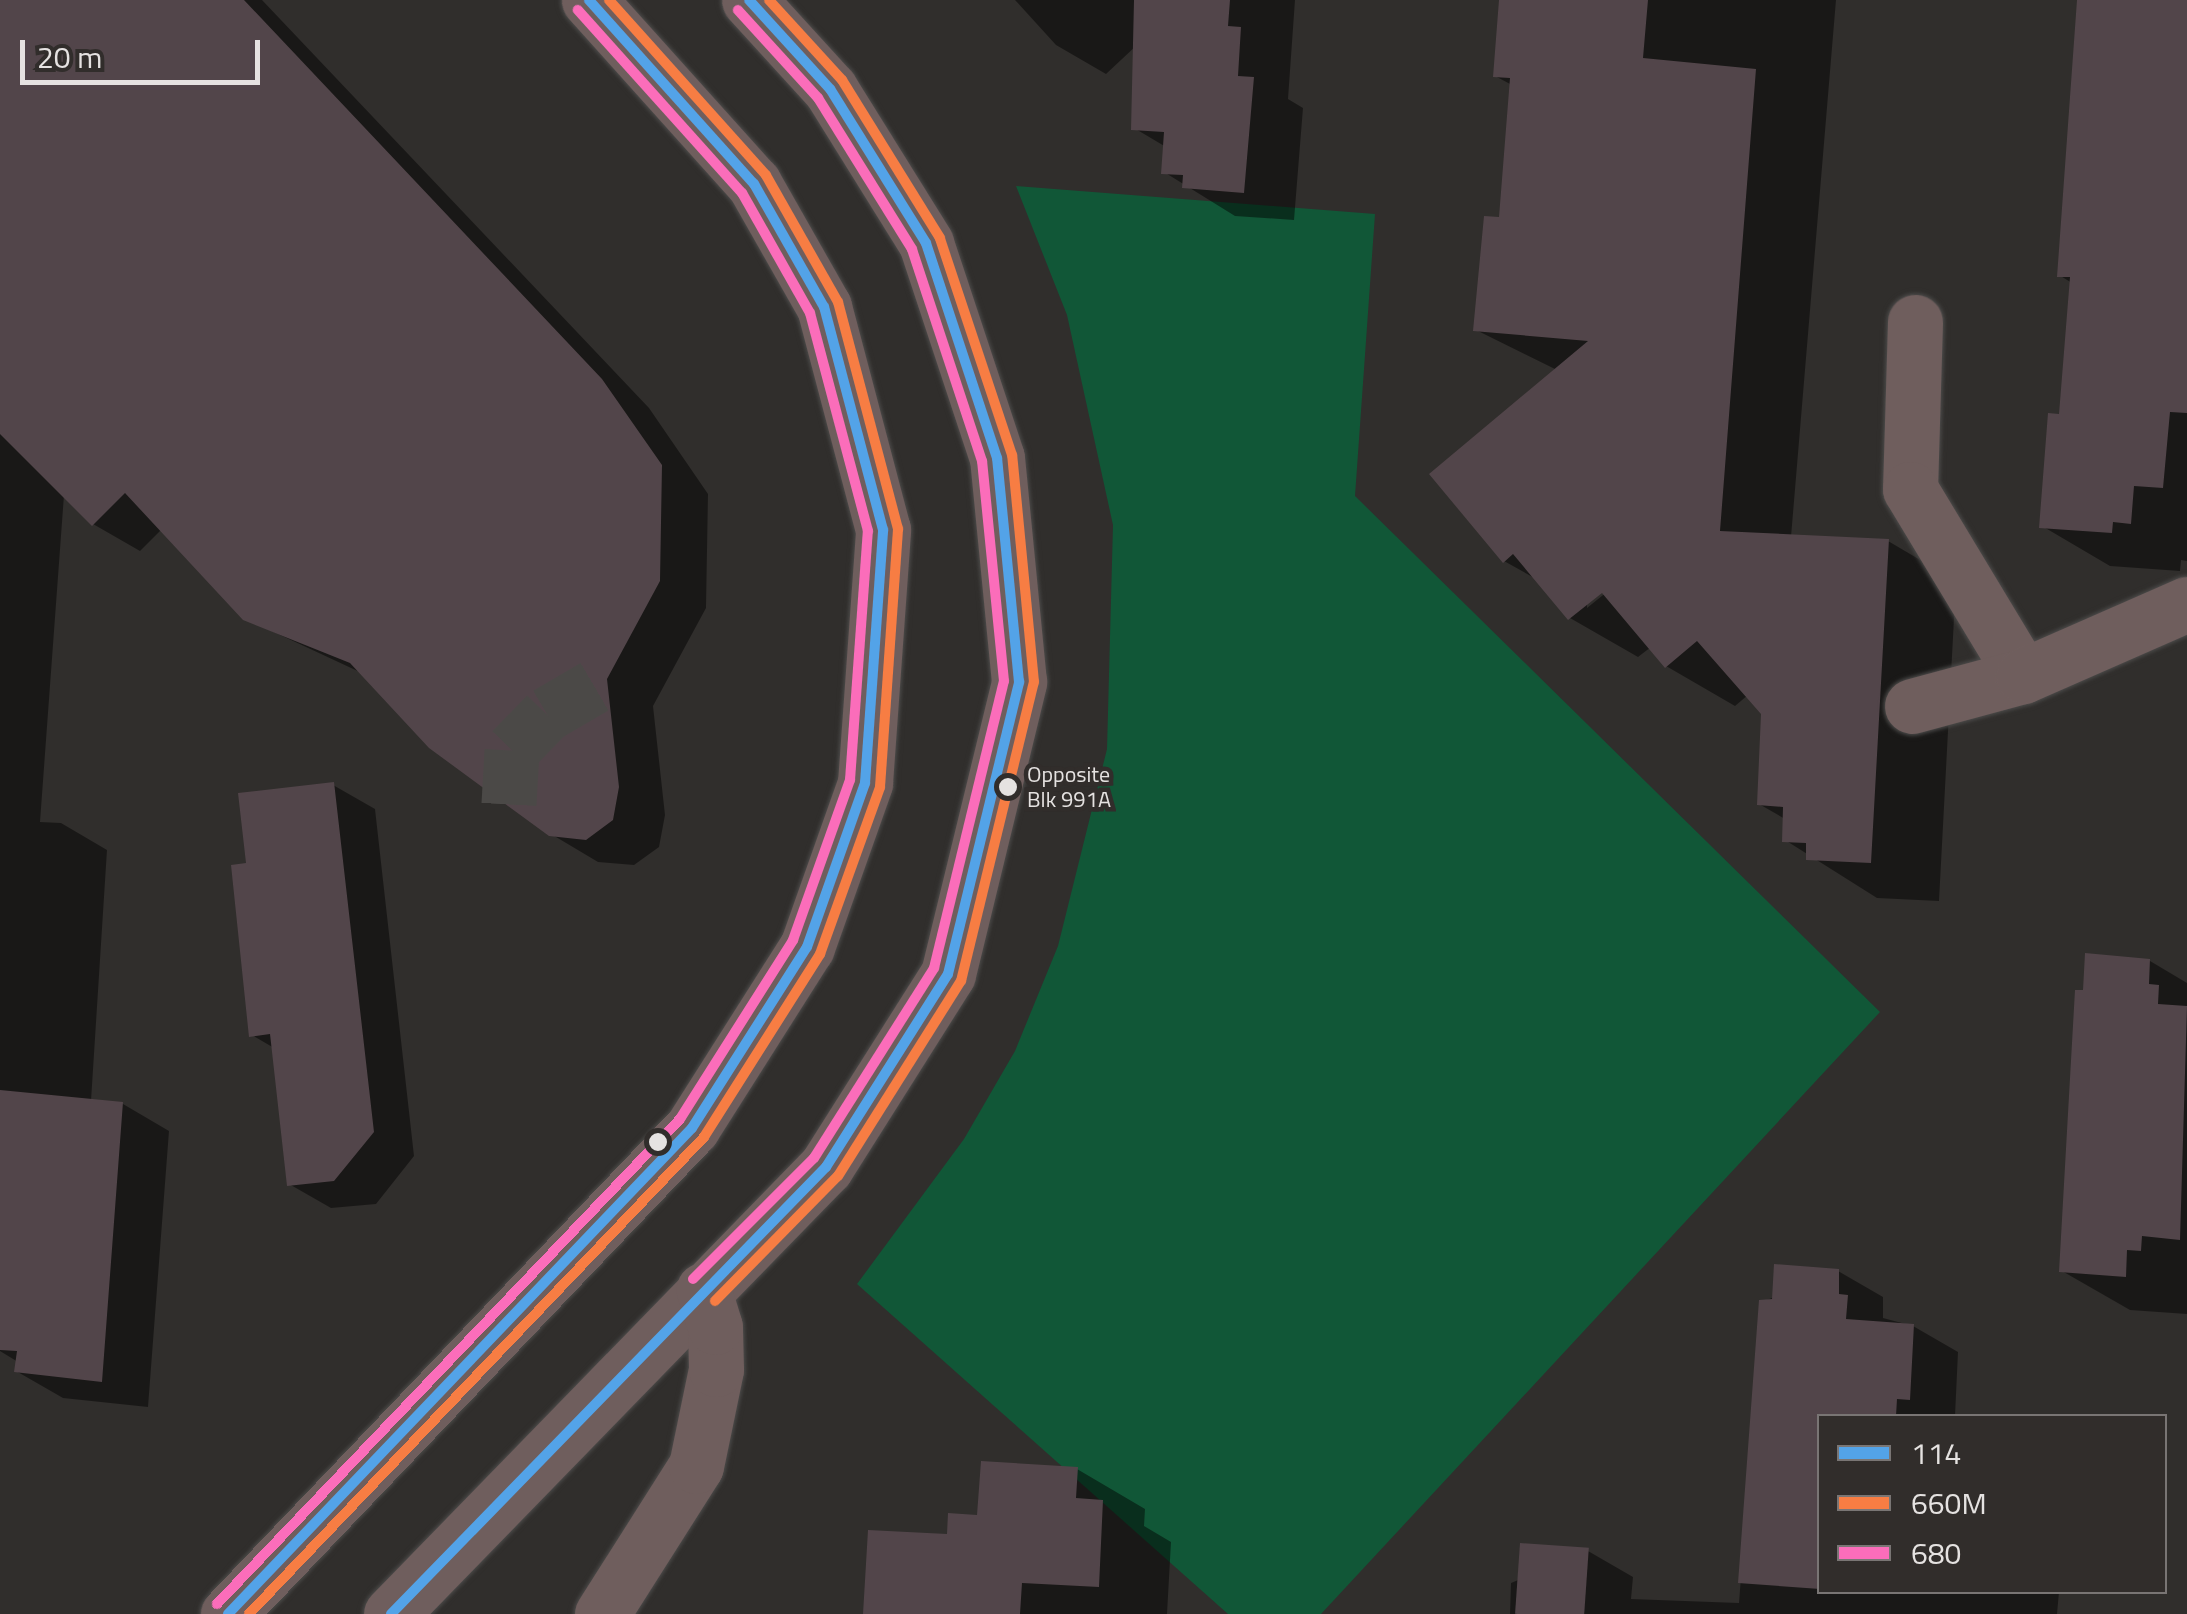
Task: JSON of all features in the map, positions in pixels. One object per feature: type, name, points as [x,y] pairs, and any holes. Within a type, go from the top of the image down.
[{"type":"street","points":[[228,1614],[692,1128],[807,947],[865,783],[883,530],[824,307],[754,184],[589,0]]},
{"type":"street","points":[[391,1614],[826,1167],[948,974],[1019,682],[998,458],[926,243],[830,88],[749,0]]},
{"type":"street","points":[[1915,322],[1910,489],[2023,676]]},
{"type":"street","points":[[1912,706],[2023,676],[2187,604]]},
{"type":"street","points":[[602,1614],[696,1466],[716,1369],[715,1327],[704,1290]]},
{"type":"green space","points":[[1016,186],[1375,214],[1355,496],[1880,1012],[1321,1614],[1228,1614],[857,1284],[964,1139],[1015,1051],[1058,946],[1107,749],[1113,525],[1067,315]]},
{"type":"building","points":[[0,0],[244,0],[602,379],[662,465],[660,581],[607,679],[619,787],[613,820],[586,840],[549,836],[429,748],[350,663],[243,620],[125,493],[92,526],[0,434]]},
{"type":"building","points":[[1134,0],[1230,0],[1228,26],[1241,27],[1238,76],[1254,77],[1244,193],[1182,188],[1183,175],[1161,174],[1164,132],[1131,130]]},
{"type":"building","points":[[1499,0],[1648,0],[1643,58],[1756,69],[1720,531],[1889,539],[1871,863],[1806,860],[1806,843],[1782,842],[1783,807],[1757,805],[1761,714],[1697,641],[1665,668],[1602,593],[1568,620],[1513,554],[1503,563],[1429,474],[1588,341],[1473,331],[1484,216],[1499,217],[1510,78],[1493,77]]},
{"type":"building","points":[[2077,0],[2187,0],[2187,413],[2170,412],[2163,488],[2134,486],[2131,524],[2113,522],[2112,533],[2039,528],[2048,413],[2059,414],[2070,277],[2057,277]]},
{"type":"building","points":[[334,782],[374,1132],[334,1181],[287,1186],[270,1034],[249,1037],[231,865],[246,863],[238,793]]},
{"type":"building","points":[[2085,953],[2150,959],[2149,984],[2159,985],[2158,1004],[2187,1006],[2180,1240],[2142,1236],[2141,1251],[2127,1250],[2126,1277],[2059,1272],[2075,990],[2083,990]]},
{"type":"building","points":[[0,1090],[123,1102],[102,1382],[14,1372],[17,1351],[0,1350]]},
{"type":"building","points":[[1774,1264],[1839,1269],[1839,1294],[1848,1295],[1846,1319],[1914,1324],[1910,1400],[1897,1399],[1896,1414],[1817,1414],[1817,1589],[1738,1583],[1759,1300],[1772,1299]]},
{"type":"building","points":[[981,1461],[1078,1467],[1076,1498],[1103,1500],[1099,1587],[1022,1583],[1020,1614],[863,1614],[868,1530],[947,1534],[948,1513],[977,1515]]},
{"type":"building","points":[[1520,1543],[1589,1548],[1584,1614],[1515,1614]]},
{"type":"tunnel","points":[[509,804],[512,750],[547,714],[607,679]]},
{"type":"transit line","name":"114","points":[[228,1614],[692,1128],[807,947],[865,783],[883,530],[824,307],[754,184],[589,0]]},
{"type":"transit line","name":"660M","points":[[249,1614],[704,1137],[820,954],[880,787],[898,529],[838,302],[766,175],[609,0]]},
{"type":"transit line","name":"114","points":[[391,1614],[826,1167],[948,974],[1019,682],[997,458],[926,243],[830,89],[749,0]]},
{"type":"transit line","name":"660M","points":[[715,1301],[838,1176],[961,981],[1034,682],[1012,455],[940,238],[842,80],[769,0]]},
{"type":"transit line","name":"680","points":[[217,1604],[680,1119],[793,940],[850,780],[868,531],[810,313],[742,193],[578,10]]},
{"type":"transit line","name":"680","points":[[693,1279],[814,1158],[934,968],[1004,681],[982,461],[912,249],[818,98],[738,10]]},
{"type":"place","name":"Opposite Blk 991A","points":[[1008,787]]}]
